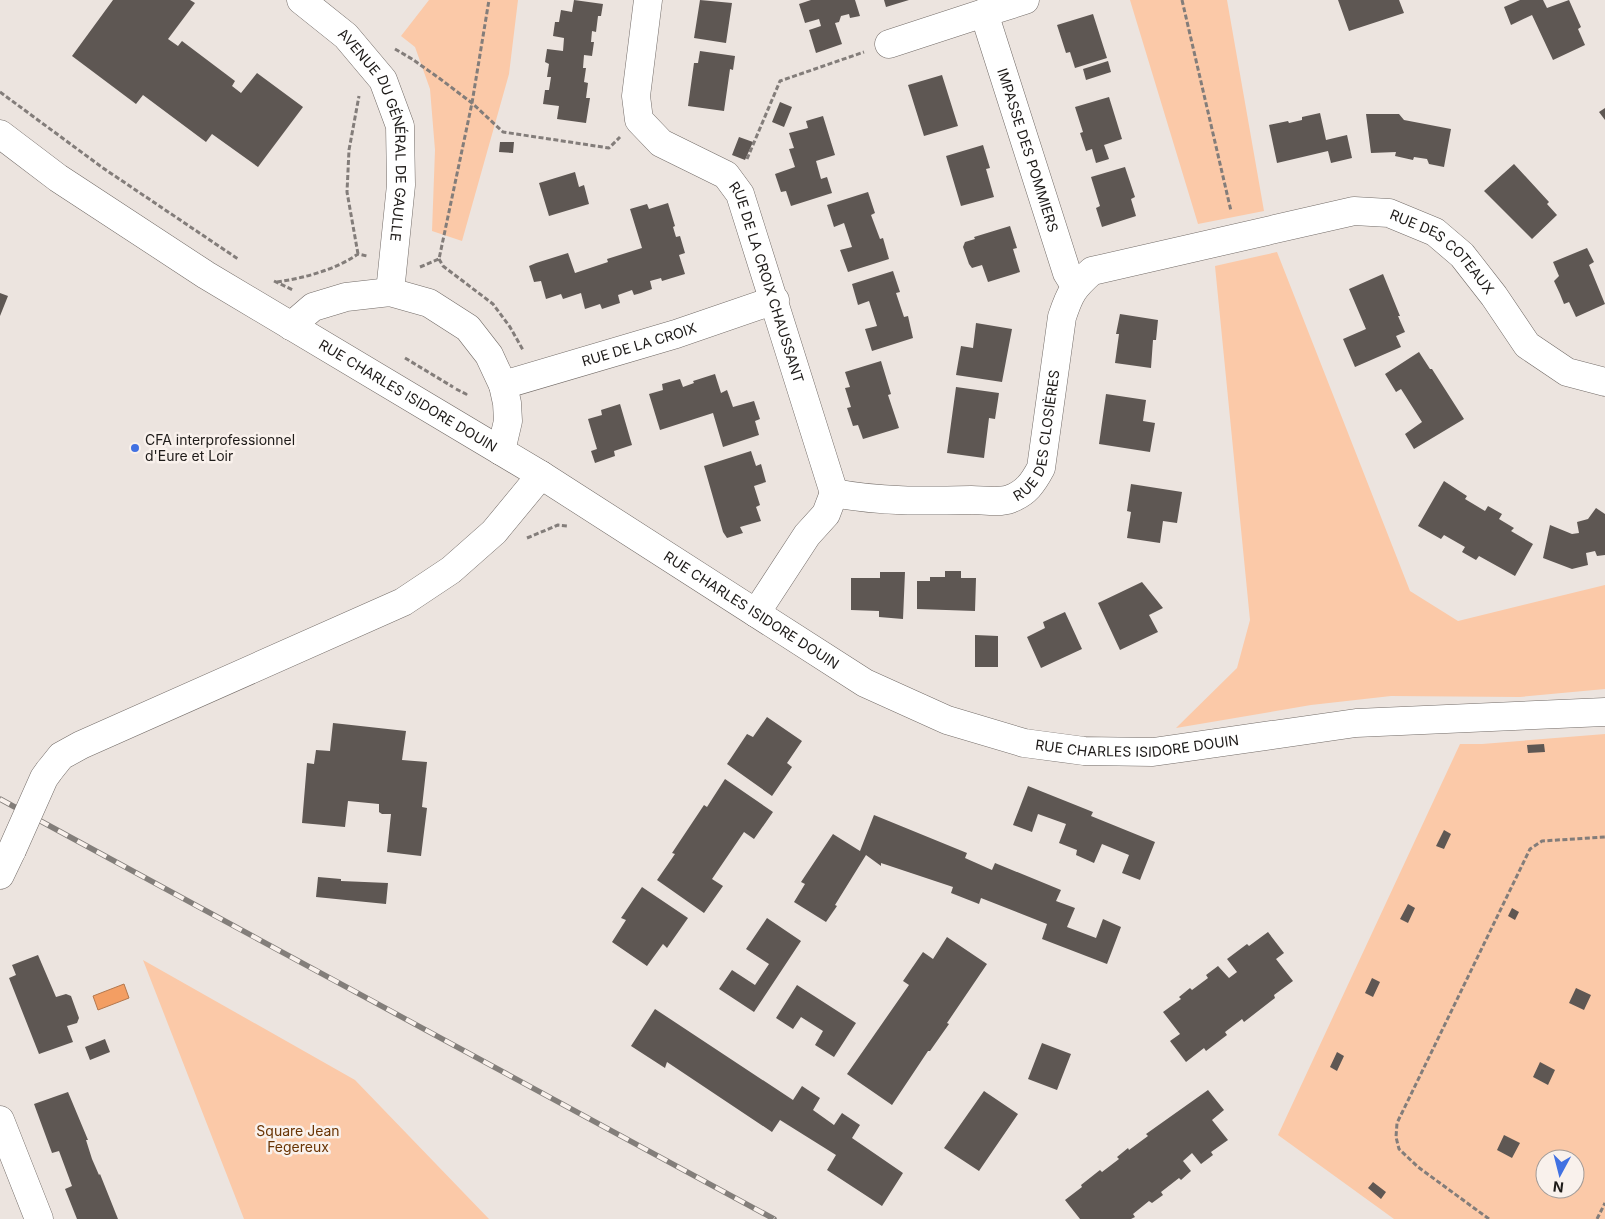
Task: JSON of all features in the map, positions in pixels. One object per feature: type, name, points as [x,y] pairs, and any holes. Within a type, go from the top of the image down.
[{"type":"street","name":"AVENUE DU GÉNÉRAL DE GAULLE","points":[[301,0],[346,36],[383,80],[400,126],[401,184],[390,292]]},
{"type":"street","points":[[639,120],[636,96],[648,0]]},
{"type":"street","points":[[889,44],[1025,0]]},
{"type":"street","name":"IMPASSE DES POMMIERS","points":[[984,13],[1067,273],[1075,286]]},
{"type":"street","name":"RUE DE LA CROIX CHAUSSANT","points":[[639,120],[661,143],[726,175],[740,194],[775,300],[834,494]]},
{"type":"street","name":"RUE CHARLES ISIDORE DOUIN","points":[[0,134],[58,178],[206,275],[501,451],[865,684],[947,720],[1024,744],[1084,751],[1153,752],[1356,724],[1605,712]]},
{"type":"street","name":"RUE DES COTEAUX","points":[[1241,237],[1354,211],[1389,213],[1435,232],[1462,255],[1494,296],[1527,345],[1567,372],[1605,382]]},
{"type":"street","name":"RUE DES CLOSIÈRES","points":[[834,494],[860,498],[934,501],[1008,500],[1025,492],[1041,468],[1062,317],[1067,301],[1075,286],[1092,271],[1241,237]]},
{"type":"street","points":[[291,326],[313,307],[346,297],[390,292],[430,303],[468,328],[489,355],[503,385],[507,403],[508,421],[501,451]]},
{"type":"street","name":"RUE DE LA CROIX","points":[[503,385],[676,334],[775,300]]},
{"type":"street","points":[[4,865],[44,778],[61,756],[81,745],[403,602],[451,570],[490,536],[541,476]]},
{"type":"street","points":[[756,613],[807,535],[826,514],[834,494]]},
{"type":"street","points":[[0,1120],[39,1219]]},
{"type":"path","points":[[1182,0],[1241,237]]},
{"type":"path","points":[[736,188],[780,81],[889,44]]},
{"type":"path","points":[[358,254],[347,192],[349,150],[359,96],[349,70],[378,45],[395,49],[412,59],[472,103],[503,132],[609,148],[639,120]]},
{"type":"path","points":[[0,92],[104,168],[242,262]]},
{"type":"path","points":[[270,279],[276,282]]},
{"type":"path","points":[[490,536],[504,549],[511,550],[526,538],[558,524],[577,528]]},
{"type":"path","points":[[1489,1219],[1418,1168],[1400,1150],[1396,1137],[1397,1123],[1530,849],[1542,841],[1605,837]]},
{"type":"path","points":[[1597,1219],[1605,1203]]},
{"type":"green space","points":[[429,0],[518,0],[509,74],[462,241],[432,231],[435,150],[430,89],[415,47],[401,36]]},
{"type":"green space","points":[[1130,0],[1227,0],[1264,211],[1198,224]]},
{"type":"green space","points":[[1277,252],[1410,591],[1458,621],[1605,585],[1605,689],[1520,697],[1391,696],[1311,705],[1176,728],[1237,668],[1250,620],[1215,266]]},
{"type":"green space","points":[[1605,734],[1605,1219],[1394,1219],[1278,1135],[1460,744],[1482,744]]},
{"type":"green space","name":"Square Jean Fegereux","points":[[143,960],[355,1080],[489,1219],[244,1219]]},
{"type":"shaded area","points":[[124,984],[129,998],[98,1010],[93,996]]},
{"type":"building","points":[[113,0],[190,0],[195,3],[168,39],[178,46],[182,41],[235,81],[232,86],[241,93],[257,73],[303,107],[258,167],[212,134],[206,142],[143,95],[136,104],[72,56]]},
{"type":"building","points":[[574,0],[603,4],[601,16],[598,16],[596,32],[592,31],[591,42],[594,42],[592,56],[584,55],[583,68],[586,68],[584,82],[588,83],[586,98],[590,98],[586,123],[557,119],[559,106],[543,104],[545,90],[549,90],[551,77],[547,77],[549,64],[545,62],[547,49],[563,51],[564,38],[553,36],[555,22],[559,22],[561,10],[572,12]]},
{"type":"building","points":[[700,0],[732,3],[726,43],[694,38]]},
{"type":"building","points":[[811,0],[855,0],[860,16],[850,18],[849,14],[841,16],[839,22],[835,23],[842,44],[816,53],[809,30],[821,26],[819,19],[805,23],[799,4]]},
{"type":"building","points":[[884,0],[909,0],[886,7]]},
{"type":"building","points":[[1338,0],[1399,0],[1404,13],[1349,31]]},
{"type":"building","points":[[1520,0],[1543,0],[1547,8],[1569,0],[1581,27],[1578,29],[1585,45],[1553,60],[1532,15],[1511,25],[1504,7]]},
{"type":"building","points":[[1093,14],[1107,58],[1075,68],[1070,52],[1066,53],[1057,25]]},
{"type":"building","points":[[700,51],[735,56],[733,70],[730,69],[724,111],[688,106],[694,63],[698,63]]},
{"type":"building","points":[[1108,61],[1111,72],[1086,80],[1083,69]]},
{"type":"building","points":[[942,75],[958,126],[924,136],[908,85]]},
{"type":"building","points":[[1109,97],[1122,139],[1104,145],[1109,159],[1096,163],[1092,149],[1086,151],[1080,133],[1083,132],[1075,107]]},
{"type":"building","points":[[780,102],[792,107],[784,127],[772,122]]},
{"type":"building","points":[[1605,108],[1605,120],[1599,112]]},
{"type":"building","points":[[1320,113],[1326,140],[1347,135],[1352,158],[1331,163],[1328,151],[1277,163],[1269,125],[1302,120],[1302,117]]},
{"type":"building","points":[[1366,114],[1399,114],[1404,120],[1451,129],[1444,167],[1429,164],[1427,159],[1414,157],[1413,160],[1395,156],[1396,152],[1371,153]]},
{"type":"building","points":[[823,116],[835,155],[816,161],[821,179],[827,177],[832,193],[791,206],[786,191],[781,192],[775,174],[795,167],[789,149],[794,148],[789,133],[808,128],[806,121]]},
{"type":"building","points":[[739,137],[753,142],[745,160],[732,155]]},
{"type":"building","points":[[500,142],[514,142],[513,153],[499,152]]},
{"type":"building","points":[[983,145],[990,168],[986,169],[994,197],[961,206],[946,156]]},
{"type":"building","points":[[1514,164],[1549,202],[1547,204],[1557,215],[1532,239],[1484,191]]},
{"type":"building","points":[[1125,167],[1135,197],[1131,199],[1136,216],[1102,227],[1096,208],[1100,206],[1091,177]]},
{"type":"building","points":[[575,172],[579,187],[584,185],[589,204],[549,216],[539,183]]},
{"type":"building","points":[[868,192],[875,213],[871,215],[880,239],[883,238],[889,259],[848,272],[840,250],[852,247],[844,223],[834,227],[827,205]]},
{"type":"building","points":[[668,203],[675,226],[673,227],[676,237],[680,236],[685,253],[679,255],[685,274],[662,281],[661,278],[650,281],[652,289],[634,295],[632,290],[618,295],[620,303],[602,309],[600,304],[585,309],[581,293],[563,299],[561,294],[546,299],[541,281],[534,282],[529,266],[536,263],[568,253],[575,273],[608,262],[607,259],[642,248],[630,209],[647,204],[649,209]]},
{"type":"building","points":[[1010,226],[1017,248],[1013,249],[1020,272],[988,282],[982,265],[972,268],[969,264],[963,247],[965,242],[975,239],[974,237]]},
{"type":"building","points":[[1587,248],[1594,262],[1589,265],[1605,304],[1576,317],[1569,302],[1564,304],[1554,281],[1559,276],[1553,262]]},
{"type":"building","points":[[893,271],[900,292],[896,293],[904,317],[908,316],[913,338],[872,351],[865,329],[877,326],[869,301],[858,305],[852,284]]},
{"type":"building","points":[[1383,274],[1405,332],[1396,336],[1401,347],[1355,367],[1343,339],[1366,329],[1349,289]]},
{"type":"building","points":[[0,293],[8,296],[0,316]]},
{"type":"building","points":[[1120,314],[1158,320],[1156,340],[1153,340],[1151,368],[1115,363],[1119,334],[1116,334]]},
{"type":"building","points":[[976,323],[1012,329],[1002,382],[956,375],[961,346],[973,348]]},
{"type":"building","points":[[1419,352],[1464,419],[1414,449],[1405,434],[1422,422],[1401,389],[1396,392],[1385,374]]},
{"type":"building","points":[[881,361],[891,394],[888,395],[899,428],[863,439],[858,425],[853,426],[847,408],[851,407],[845,388],[850,387],[845,372]]},
{"type":"building","points":[[715,374],[721,393],[727,390],[733,407],[754,401],[760,419],[755,421],[759,435],[723,447],[713,413],[660,430],[649,394],[663,390],[662,384],[680,379],[683,387],[694,383],[693,381]]},
{"type":"building","points":[[956,387],[999,393],[995,419],[989,418],[984,458],[947,453]]},
{"type":"building","points":[[1106,394],[1146,400],[1143,421],[1155,423],[1150,452],[1099,444]]},
{"type":"building","points":[[620,404],[632,445],[614,451],[615,456],[595,463],[591,451],[597,449],[588,419],[602,415],[601,410]]},
{"type":"building","points":[[751,451],[756,466],[761,464],[766,482],[754,486],[760,505],[756,507],[761,521],[740,527],[743,533],[727,538],[723,532],[704,466]]},
{"type":"building","points":[[1444,481],[1467,496],[1465,499],[1485,511],[1488,506],[1502,514],[1499,519],[1514,528],[1511,531],[1533,544],[1515,576],[1479,556],[1476,560],[1462,552],[1465,547],[1444,535],[1441,539],[1418,526]]},
{"type":"building","points":[[1131,484],[1182,492],[1177,523],[1163,521],[1160,543],[1127,538],[1131,512],[1127,511]]},
{"type":"building","points":[[1596,508],[1605,514],[1605,555],[1597,556],[1595,551],[1586,553],[1588,565],[1572,569],[1543,558],[1550,525],[1572,534],[1579,533],[1577,522],[1588,519]]},
{"type":"building","points":[[945,571],[961,571],[961,578],[976,578],[975,611],[917,609],[917,581],[930,581],[930,577],[945,577]]},
{"type":"building","points":[[880,572],[905,572],[903,619],[879,617],[879,611],[851,610],[851,578],[880,578]]},
{"type":"building","points":[[1142,582],[1163,608],[1149,615],[1158,632],[1120,650],[1098,603]]},
{"type":"building","points":[[1065,612],[1082,649],[1041,668],[1027,637],[1045,628],[1043,622]]},
{"type":"building","points":[[975,635],[998,636],[998,667],[975,667]]},
{"type":"building","points":[[767,717],[802,741],[787,763],[792,767],[772,796],[727,764],[747,734],[753,737]]},
{"type":"building","points":[[333,723],[406,731],[402,760],[427,762],[422,807],[427,808],[421,856],[387,852],[391,814],[379,812],[379,804],[348,801],[345,827],[302,823],[307,763],[314,764],[316,750],[330,751]]},
{"type":"building","points":[[1544,744],[1545,752],[1528,753],[1527,745]]},
{"type":"building","points":[[725,779],[773,812],[754,839],[744,832],[712,879],[723,886],[704,913],[657,880],[675,854],[672,853],[704,805],[707,807]]},
{"type":"building","points":[[1028,786],[1093,812],[1091,816],[1155,842],[1140,880],[1122,873],[1129,855],[1102,844],[1094,863],[1076,855],[1077,850],[1059,843],[1066,824],[1038,814],[1032,832],[1013,825]]},
{"type":"building","points":[[874,815],[967,853],[965,858],[992,870],[995,863],[1061,890],[1056,901],[1075,908],[1067,927],[1096,938],[1103,919],[1121,927],[1107,964],[1042,939],[1047,924],[981,898],[979,904],[951,893],[953,887],[881,863],[881,866],[866,855],[826,922],[794,902],[805,884],[801,882],[833,834],[860,851]]},
{"type":"building","points":[[1444,830],[1451,834],[1444,849],[1436,846]]},
{"type":"building","points":[[318,877],[341,879],[341,881],[388,883],[386,904],[316,897]]},
{"type":"building","points":[[642,887],[688,918],[667,948],[663,944],[647,966],[612,942],[626,920],[621,918]]},
{"type":"building","points":[[1408,904],[1415,908],[1408,923],[1400,919]]},
{"type":"building","points":[[1512,908],[1519,912],[1515,920],[1508,916]]},
{"type":"building","points":[[767,918],[801,941],[754,1012],[719,989],[732,970],[755,985],[769,964],[746,949]]},
{"type":"building","points":[[1268,932],[1284,953],[1276,959],[1293,981],[1244,1022],[1242,1019],[1225,1032],[1227,1035],[1206,1051],[1204,1048],[1186,1062],[1170,1041],[1180,1034],[1163,1012],[1181,999],[1179,997],[1190,988],[1192,990],[1208,978],[1206,975],[1218,966],[1229,978],[1237,972],[1227,959],[1247,944],[1249,946]]},
{"type":"building","points":[[947,937],[987,964],[947,1023],[949,1024],[930,1051],[928,1051],[892,1105],[847,1074],[909,985],[903,981],[923,952],[933,959]]},
{"type":"building","points":[[38,955],[56,997],[66,994],[71,996],[79,1018],[77,1023],[67,1026],[73,1042],[39,1054],[9,978],[16,975],[12,965]]},
{"type":"building","points":[[1372,978],[1380,982],[1373,997],[1365,993]]},
{"type":"building","points":[[797,985],[856,1023],[834,1057],[815,1045],[823,1031],[801,1017],[793,1029],[776,1018]]},
{"type":"building","points":[[1576,988],[1591,995],[1584,1010],[1569,1003]]},
{"type":"building","points":[[655,1009],[793,1100],[802,1086],[820,1098],[813,1110],[834,1125],[842,1113],[860,1125],[852,1138],[903,1173],[882,1206],[827,1170],[836,1155],[780,1120],[772,1132],[667,1062],[665,1068],[631,1046]]},
{"type":"building","points":[[105,1039],[110,1052],[90,1060],[85,1047]]},
{"type":"building","points":[[1042,1043],[1071,1054],[1057,1090],[1028,1079]]},
{"type":"building","points":[[1337,1052],[1344,1056],[1337,1071],[1330,1067]]},
{"type":"building","points":[[1540,1062],[1555,1070],[1548,1085],[1533,1077]]},
{"type":"building","points":[[1208,1090],[1224,1110],[1212,1120],[1228,1140],[1211,1152],[1213,1155],[1201,1164],[1192,1153],[1183,1161],[1191,1171],[1181,1180],[1179,1178],[1161,1192],[1163,1195],[1152,1203],[1149,1201],[1133,1214],[1135,1217],[1131,1219],[1080,1219],[1065,1200],[1100,1170],[1102,1172],[1119,1159],[1117,1157],[1128,1148],[1129,1150],[1148,1136],[1146,1134]]},
{"type":"building","points":[[984,1091],[1018,1114],[979,1171],[944,1148]]},
{"type":"building","points":[[68,1092],[88,1140],[86,1140],[92,1159],[118,1219],[77,1219],[65,1189],[72,1186],[59,1151],[52,1153],[34,1104]]},
{"type":"building","points":[[1504,1135],[1520,1143],[1512,1158],[1497,1150]]},
{"type":"building","points":[[1373,1182],[1386,1192],[1381,1199],[1368,1188]]},
{"type":"railway","points":[[0,799],[774,1219]]},
{"type":"place","name":"CFA interprofessionnel d'Eure et Loir","points":[[135,448]]}]
